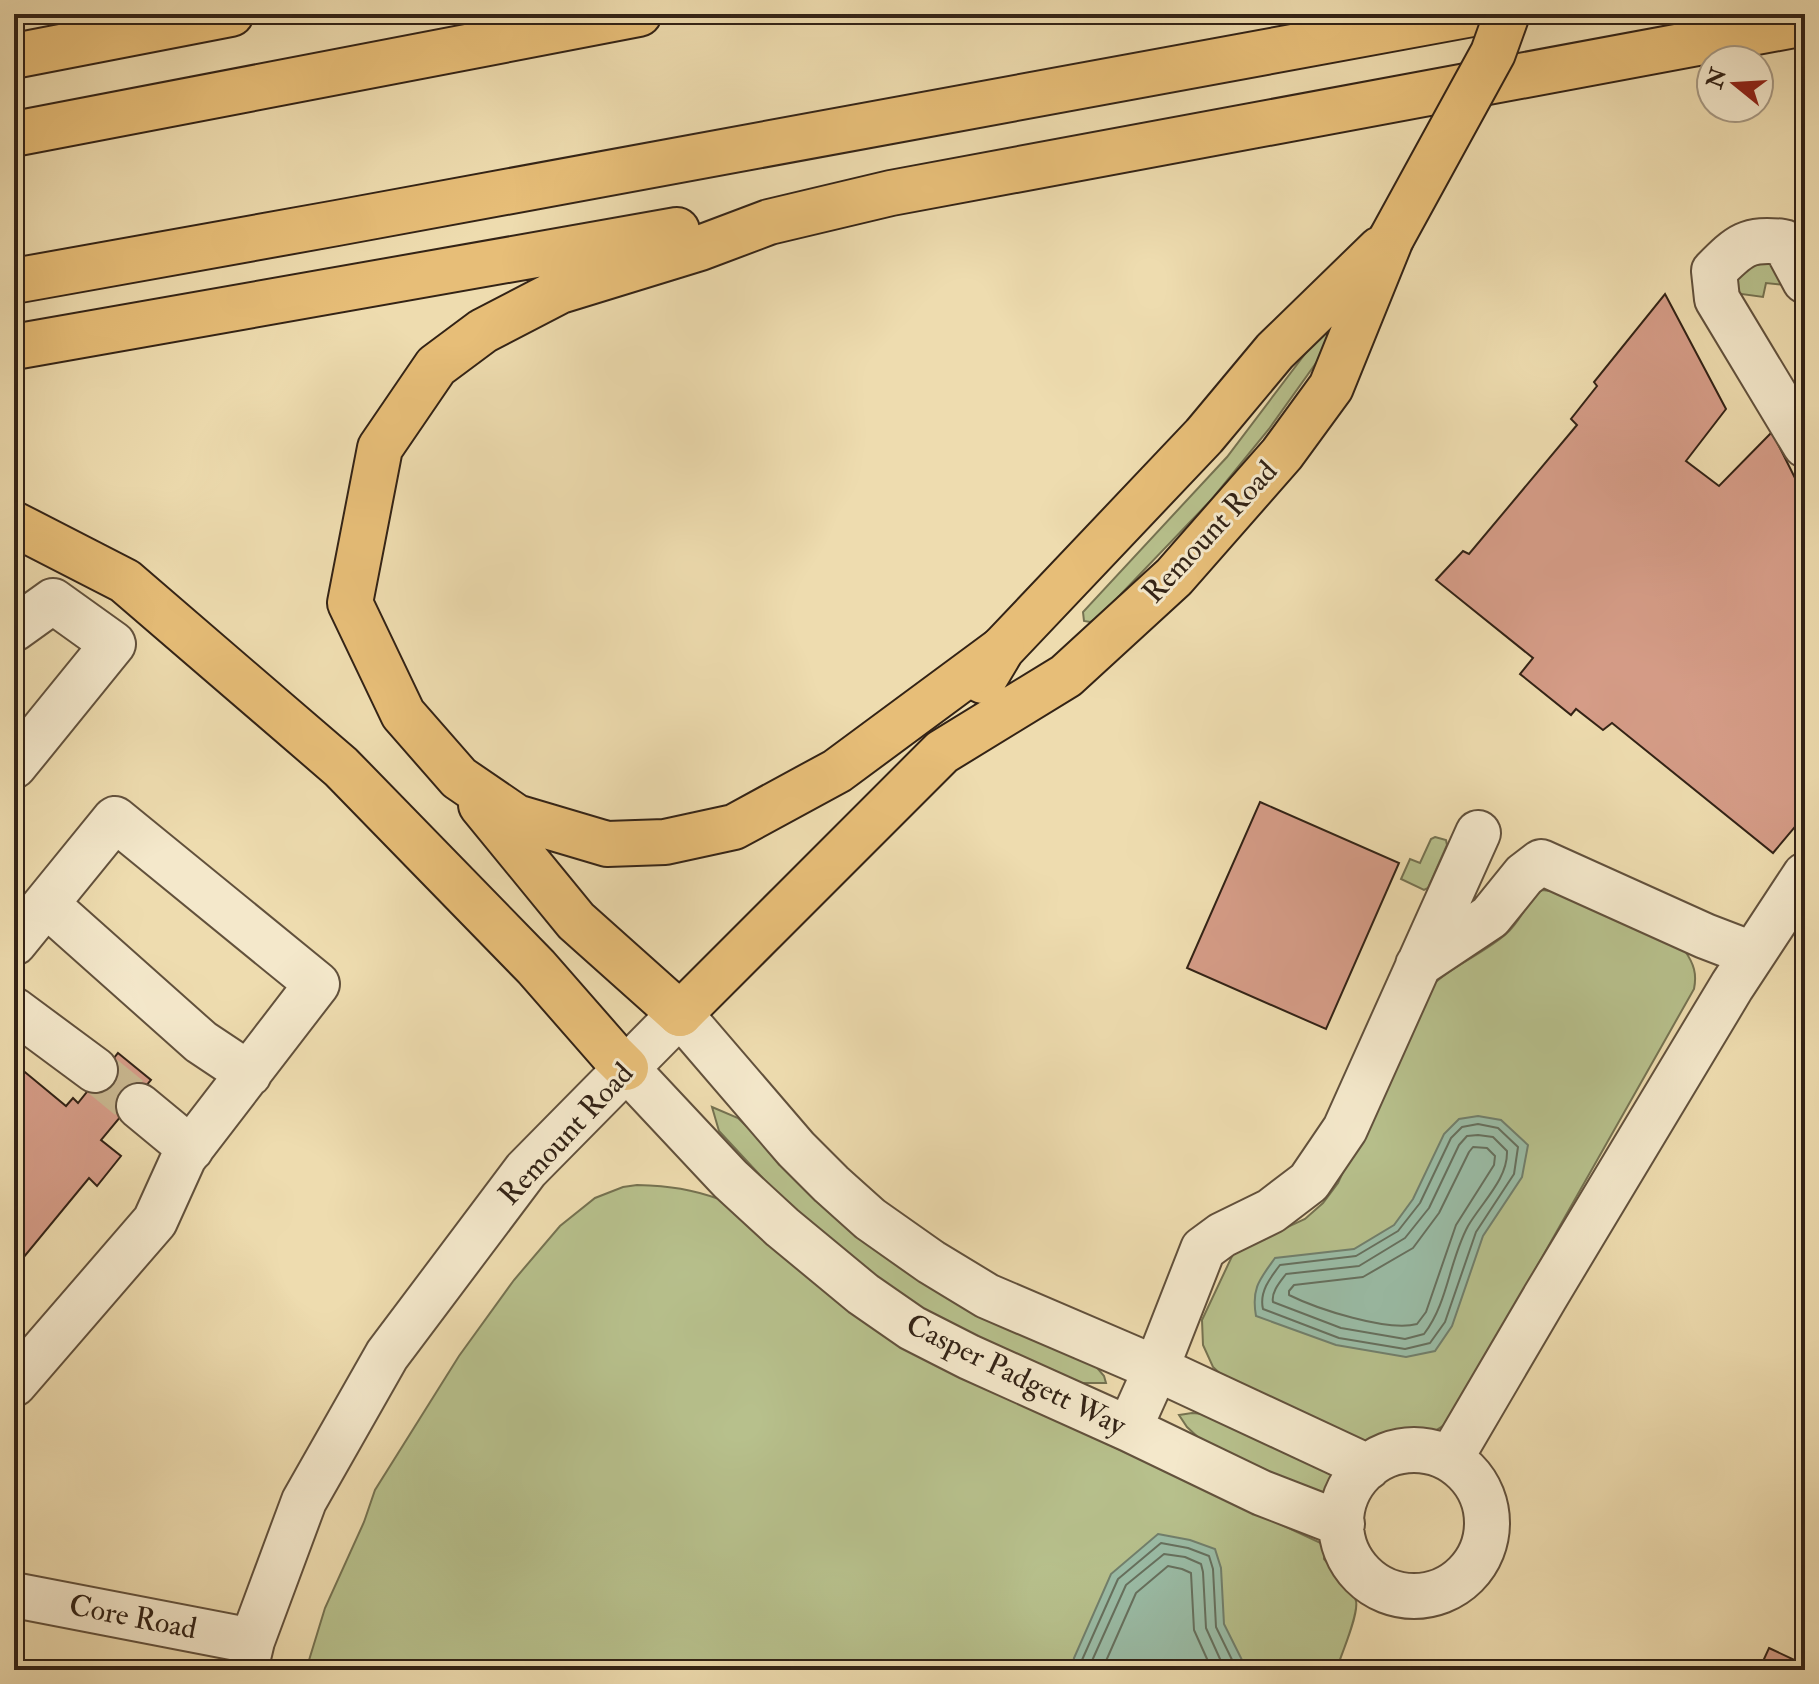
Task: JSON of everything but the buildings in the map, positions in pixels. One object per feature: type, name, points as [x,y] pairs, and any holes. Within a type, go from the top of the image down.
[{"type":"main road","points":[[14,56],[231,14]]},
{"type":"main road","points":[[14,134],[639,14]]},
{"type":"main road","points":[[14,281],[1472,14]]},
{"type":"main road","name":"Remount Road","points":[[680,1014],[942,752],[1066,676],[1174,577],[1282,454],[1331,387],[1391,239],[1493,53],[1507,14]]},
{"type":"main road","points":[[14,347],[891,193],[1805,23]]},
{"type":"main road","points":[[680,1014],[576,921],[403,714],[350,603],[380,448],[436,366],[483,331],[560,291],[700,248],[769,222],[891,193]]},
{"type":"main road","name":"Remount Road","points":[[942,752],[1002,649],[1204,436],[1275,351],[1391,239]]},
{"type":"main road","points":[[14,524],[125,581],[341,767],[536,967],[626,1068]]},
{"type":"main road","points":[[459,778],[516,817],[607,844],[665,842],[734,827],[837,771],[1002,649]]},
{"type":"street","points":[[1805,281],[1784,242],[1761,239],[1738,248],[1714,271],[1717,299],[1805,445]]},
{"type":"street","points":[[14,629],[53,601],[113,644],[14,766]]},
{"type":"street","points":[[14,943],[115,819],[317,984],[184,1157],[155,1221],[14,1384]]},
{"type":"street","points":[[1129,1429],[1203,1249],[1222,1235],[1271,1211],[1309,1182],[1345,1129],[1478,833]]},
{"type":"street","points":[[1418,965],[1490,917],[1524,875],[1541,862],[1752,954]]},
{"type":"street","points":[[1450,1459],[1752,954],[1805,875]]},
{"type":"street","points":[[46,904],[201,1042],[249,1074]]},
{"type":"street","points":[[14,1010],[95,1070]]},
{"type":"street","name":"Remount Road","points":[[248,1655],[304,1501],[387,1355],[526,1170],[680,1014]]},
{"type":"street","name":"Casper Padgett Way","points":[[680,1014],[796,1149],[831,1184],[870,1219],[931,1262],[987,1296],[1156,1369],[1368,1467]]},
{"type":"street","name":"Casper Padgett Way","points":[[626,1068],[730,1179],[782,1227],[863,1294],[912,1328],[1262,1493],[1342,1524]]},
{"type":"street","points":[[139,1106],[191,1149]]},
{"type":"street","points":[[1411,1450],[1431,1452],[1450,1459],[1466,1471],[1478,1487],[1485,1504],[1485,1541],[1479,1558],[1454,1585],[1437,1593],[1420,1597],[1401,1596],[1383,1590],[1367,1580],[1345,1550],[1341,1531],[1347,1494],[1368,1467],[1391,1454],[1411,1450]]},
{"type":"street","name":"Core Road","points":[[14,1595],[248,1655]]},
{"type":"shaded area","points":[[1775,262],[1796,286],[1766,283],[1763,297],[1734,293],[1739,277],[1747,268]]},
{"type":"shaded area","points":[[1336,309],[1326,349],[1269,429],[1212,499],[1099,617],[1090,622],[1084,621],[1083,612],[1227,457]]},
{"type":"shaded area","points":[[1431,839],[1446,840],[1447,845],[1428,888],[1424,890],[1401,879],[1410,859],[1420,863]]},
{"type":"shaded area","points":[[1542,890],[1559,892],[1685,951],[1694,969],[1694,989],[1450,1420],[1431,1432],[1364,1441],[1228,1381],[1213,1367],[1203,1345],[1202,1320],[1234,1252],[1305,1219],[1323,1203],[1338,1183],[1428,989],[1506,934]]},
{"type":"shaded area","points":[[712,1107],[738,1118],[827,1205],[1094,1364],[1106,1383],[1073,1383],[943,1324],[838,1253],[719,1131]]},
{"type":"shaded area","points":[[637,1185],[681,1189],[722,1200],[1071,1427],[1325,1545],[1324,1559],[1347,1585],[1356,1601],[1352,1625],[1336,1670],[306,1670],[325,1608],[375,1490],[459,1356],[514,1280],[560,1226],[595,1198]]},
{"type":"shaded area","points":[[1179,1415],[1216,1415],[1340,1472],[1332,1496],[1327,1498],[1201,1440]]},
{"type":"water","points":[[1478,1116],[1501,1120],[1528,1145],[1522,1177],[1483,1236],[1452,1326],[1435,1351],[1406,1357],[1336,1345],[1256,1316],[1256,1291],[1275,1258],[1354,1249],[1394,1225],[1413,1199],[1444,1134],[1459,1119]]},
{"type":"water","points":[[1158,1534],[1215,1549],[1221,1568],[1224,1624],[1247,1670],[1072,1670],[1074,1658],[1111,1574]]},
{"type":"tunnel","points":[[95,1070],[139,1106]]}]
